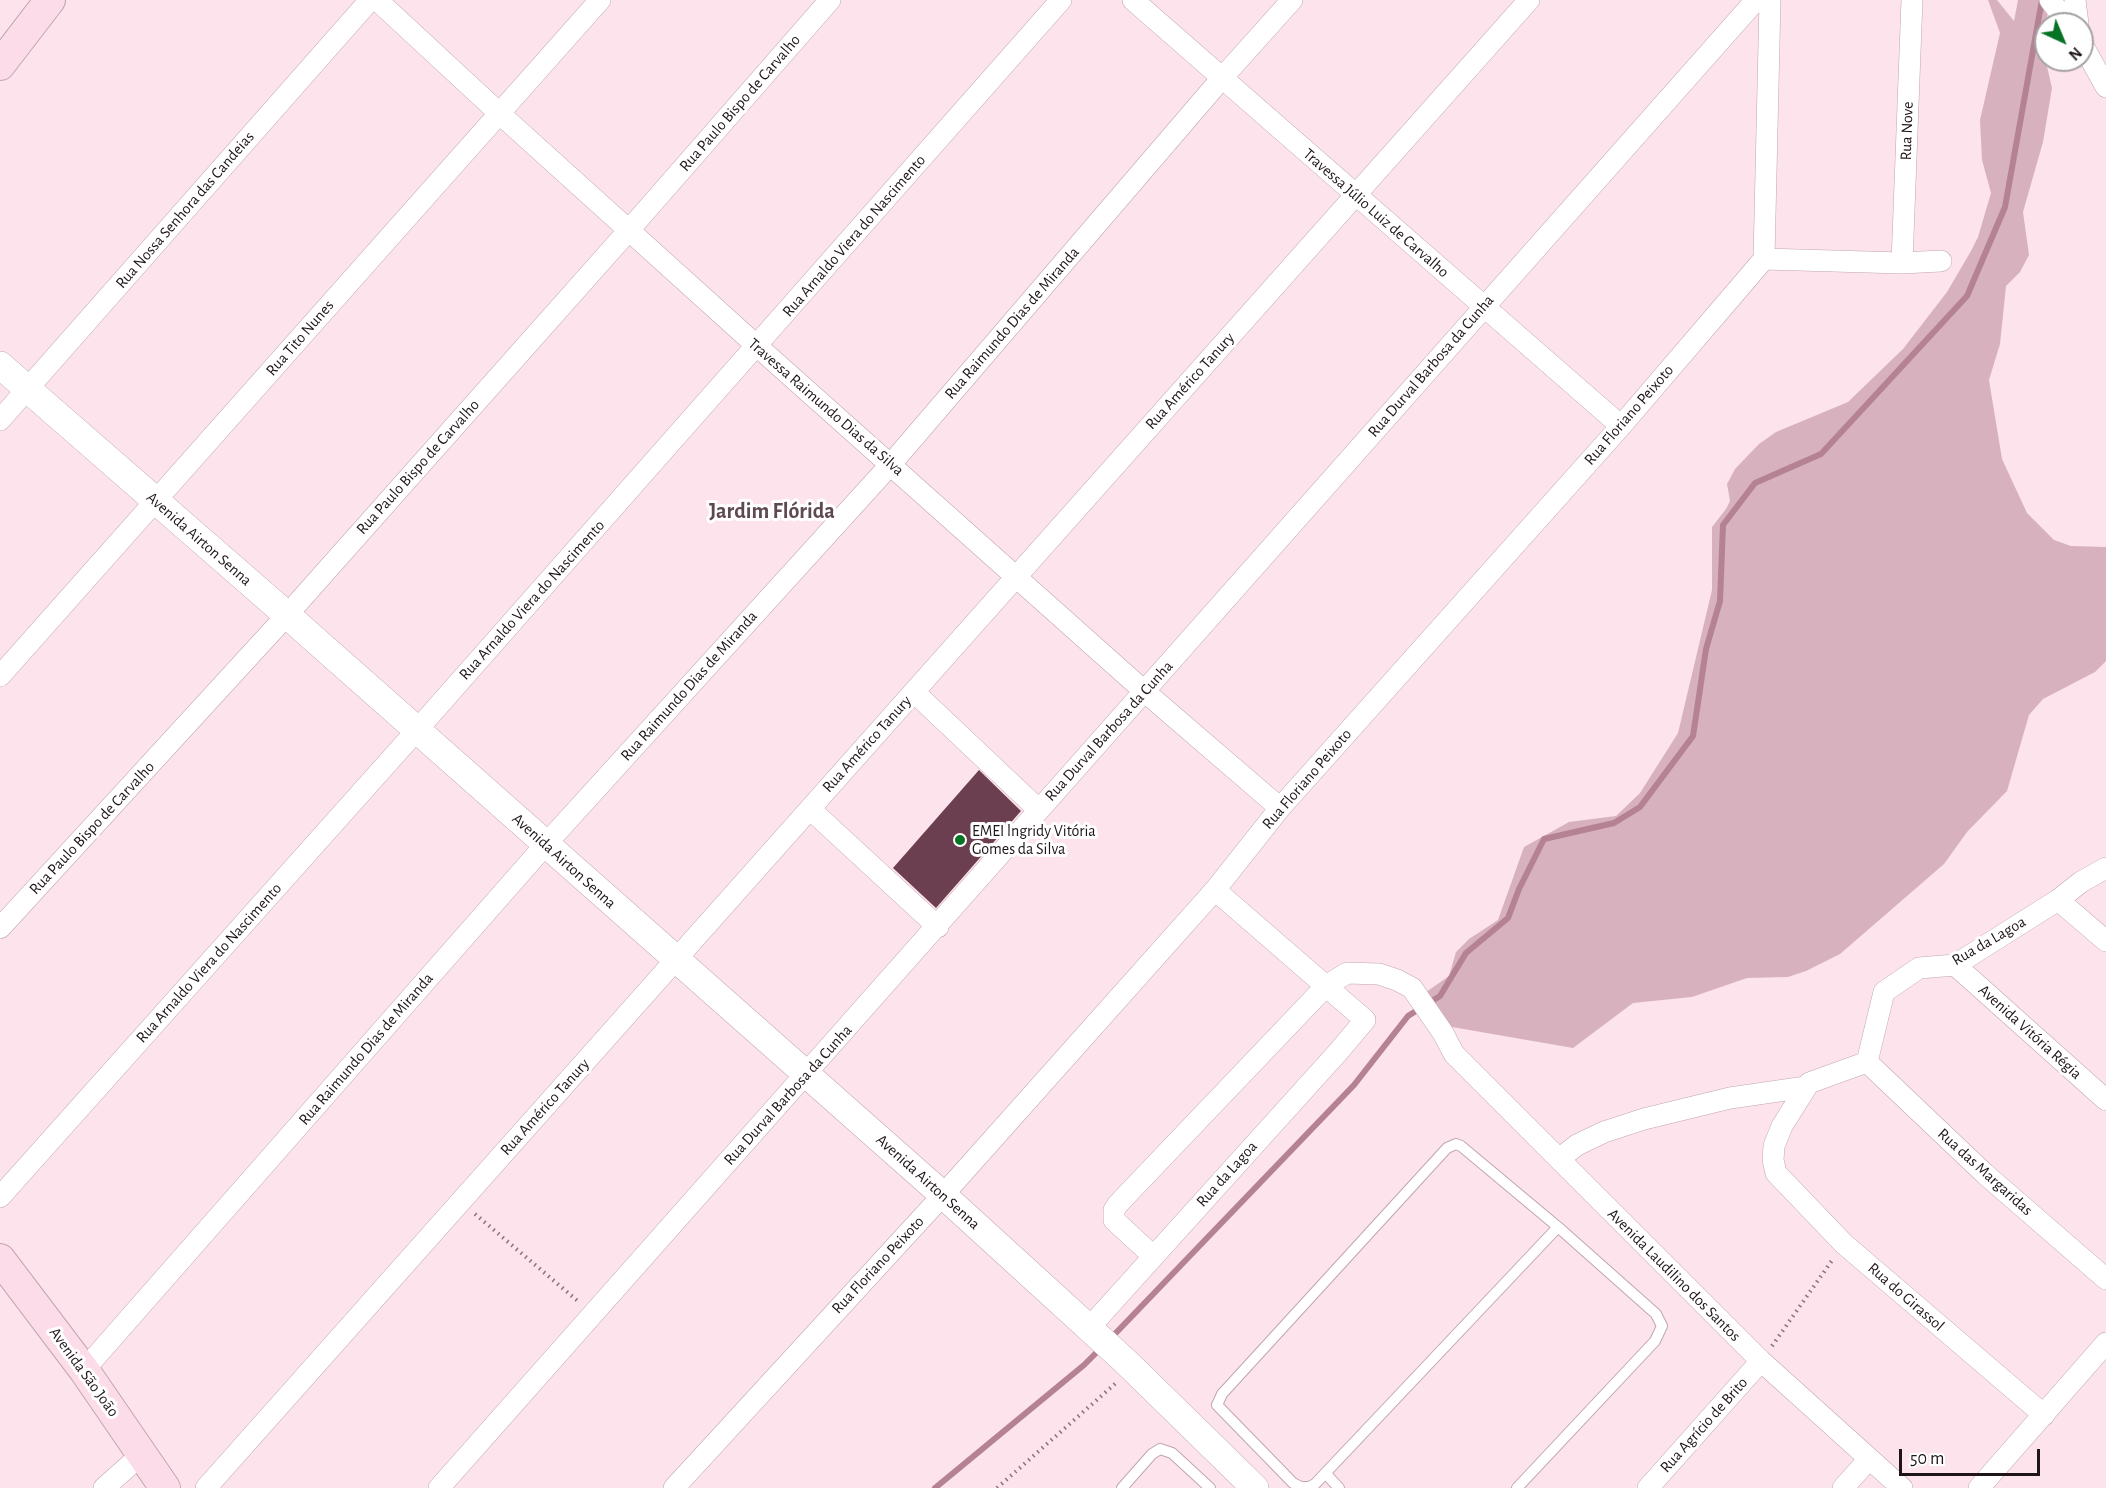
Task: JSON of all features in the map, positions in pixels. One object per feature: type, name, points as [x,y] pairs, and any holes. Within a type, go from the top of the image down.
[{"type":"main road","points":[[0,65],[50,0]]},
{"type":"main road","name":"Avenida São João","points":[[0,1259],[84,1370],[165,1488]]},
{"type":"street","name":"Rua Nossa Senhora das Candeias","points":[[0,420],[370,0]]},
{"type":"street","name":"Travessa Raimundo Dias da Silva","points":[[377,0],[498,113],[757,346],[1144,691],[1280,808]]},
{"type":"street","name":"Rua Tito Nunes","points":[[0,676],[600,0]]},
{"type":"street","name":"Rua Paulo Bispo de Carvalho","points":[[0,928],[287,615],[830,0]]},
{"type":"street","name":"Rua Arnaldo Viera do Nascimento","points":[[0,1197],[417,730],[1061,0]]},
{"type":"street","name":"Travessa Júlio Luiz de Carvalho","points":[[1132,0],[1621,426]]},
{"type":"street","name":"Rua Raimundo Dias de Miranda","points":[[84,1370],[546,844],[891,464],[1222,78],[1292,0]]},
{"type":"street","name":"Rua Américo Tanury","points":[[206,1488],[1529,0]]},
{"type":"street","name":"Rua Durval Barbosa da Cunha","points":[[439,1488],[938,927],[1756,0]]},
{"type":"street","points":[[1770,0],[1764,259],[1902,263],[1941,261]]},
{"type":"street","name":"Rua Nove","points":[[1902,263],[1912,0]]},
{"type":"street","points":[[2094,66],[2106,87]]},
{"type":"street","name":"Rua Floriano Peixoto","points":[[674,1488],[943,1195],[1215,890],[1280,808],[1621,426],[1764,259]]},
{"type":"street","name":"Avenida Airton Senna","points":[[0,365],[287,615],[943,1195],[1092,1330],[1255,1488]]},
{"type":"street","points":[[914,692],[1039,810]]},
{"type":"street","points":[[810,808],[938,927]]},
{"type":"street","name":"Rua da Lagoa","points":[[1867,1062],[1884,992],[1919,968],[1955,964],[2106,868]]},
{"type":"street","points":[[1153,1256],[1114,1220],[1114,1210],[1118,1203],[1326,986],[1215,890]]},
{"type":"street","points":[[2058,900],[2106,941]]},
{"type":"street","name":"Avenida Vitória Régia","points":[[1955,964],[2106,1100]]},
{"type":"street","name":"Avenida Laudilino dos Santos","points":[[1326,986],[1347,973],[1379,974],[1412,988],[1443,1033],[1454,1054],[1761,1361],[1902,1488]]},
{"type":"street","name":"Rua da Lagoa","points":[[1092,1330],[1153,1256],[1365,1020],[1326,986]]},
{"type":"street","points":[[1559,1159],[1577,1145],[1604,1132],[1644,1119],[1730,1098],[1806,1087],[1809,1083],[1867,1062]]},
{"type":"street","name":"Rua das Margaridas","points":[[1867,1062],[1985,1174],[2106,1279]]},
{"type":"street","name":"Rua do Girassol","points":[[1806,1087],[1782,1126],[1774,1146],[1773,1160],[1776,1173],[1844,1244],[2044,1415]]},
{"type":"street","points":[[1979,1488],[2106,1343]]},
{"type":"street","name":"Rua Agrício de Brito","points":[[1648,1488],[1761,1361]]},
{"type":"street","points":[[104,1488],[142,1454]]},
{"type":"street","points":[[1843,1488],[1869,1459]]},
{"type":"lane","points":[[1517,1488],[1655,1341],[1662,1326],[1656,1314],[1558,1227],[1461,1146],[1451,1145],[1447,1148],[1230,1385],[1218,1401],[1218,1408],[1293,1483],[1301,1487],[1309,1487],[1326,1474],[1558,1227]]},
{"type":"lane","points":[[1122,1488],[1152,1454],[1160,1449],[1172,1453],[1210,1488]]},
{"type":"lane","points":[[1326,1474],[1339,1488]]},
{"type":"path","points":[[461,1202],[594,1314]]},
{"type":"path","points":[[1761,1361],[1844,1244]]},
{"type":"path","points":[[997,1488],[1128,1364]]},
{"type":"shaded area","points":[[1988,0],[1997,0],[2014,21],[2018,0],[2048,0],[2047,12],[2034,12],[2034,72],[2048,72],[2052,88],[2043,142],[2023,212],[2029,255],[2020,272],[2006,286],[2000,344],[1989,380],[2002,459],[2027,513],[2054,540],[2071,546],[2106,547],[2106,661],[2095,672],[2043,699],[2029,715],[2007,791],[1967,832],[1944,864],[1840,954],[1788,977],[1747,978],[1692,997],[1633,1003],[1573,1048],[1429,1023],[1419,997],[1449,976],[1456,952],[1469,939],[1498,920],[1524,847],[1569,822],[1616,816],[1640,793],[1678,733],[1712,590],[1712,527],[1730,501],[1727,484],[1735,469],[1759,444],[1776,432],[1848,402],[1903,349],[1947,292],[1971,251],[1978,237],[1991,193],[1982,160],[1980,120],[2000,33]]},
{"type":"building","name":"EMEI lngridy Vitória Gomes da Silva","points":[[979,770],[1021,811],[936,908],[893,868]]},
{"type":"waterway","points":[[1111,1338],[1354,1085],[1408,1016],[1440,996],[1466,953],[1508,918],[1519,889],[1544,839],[1614,823],[1640,807],[1693,736],[1706,649],[1720,601],[1723,525],[1755,483],[1821,454],[1967,296],[2005,207],[2042,0]]},
{"type":"waterway","points":[[935,1488],[1084,1365],[1100,1349]]},
{"type":"place","name":"EMEI lngridy Vitória Gomes da Silva","points":[[960,840]]},
{"type":"district","name":"Jardim Flórida","points":[[772,511]]}]
